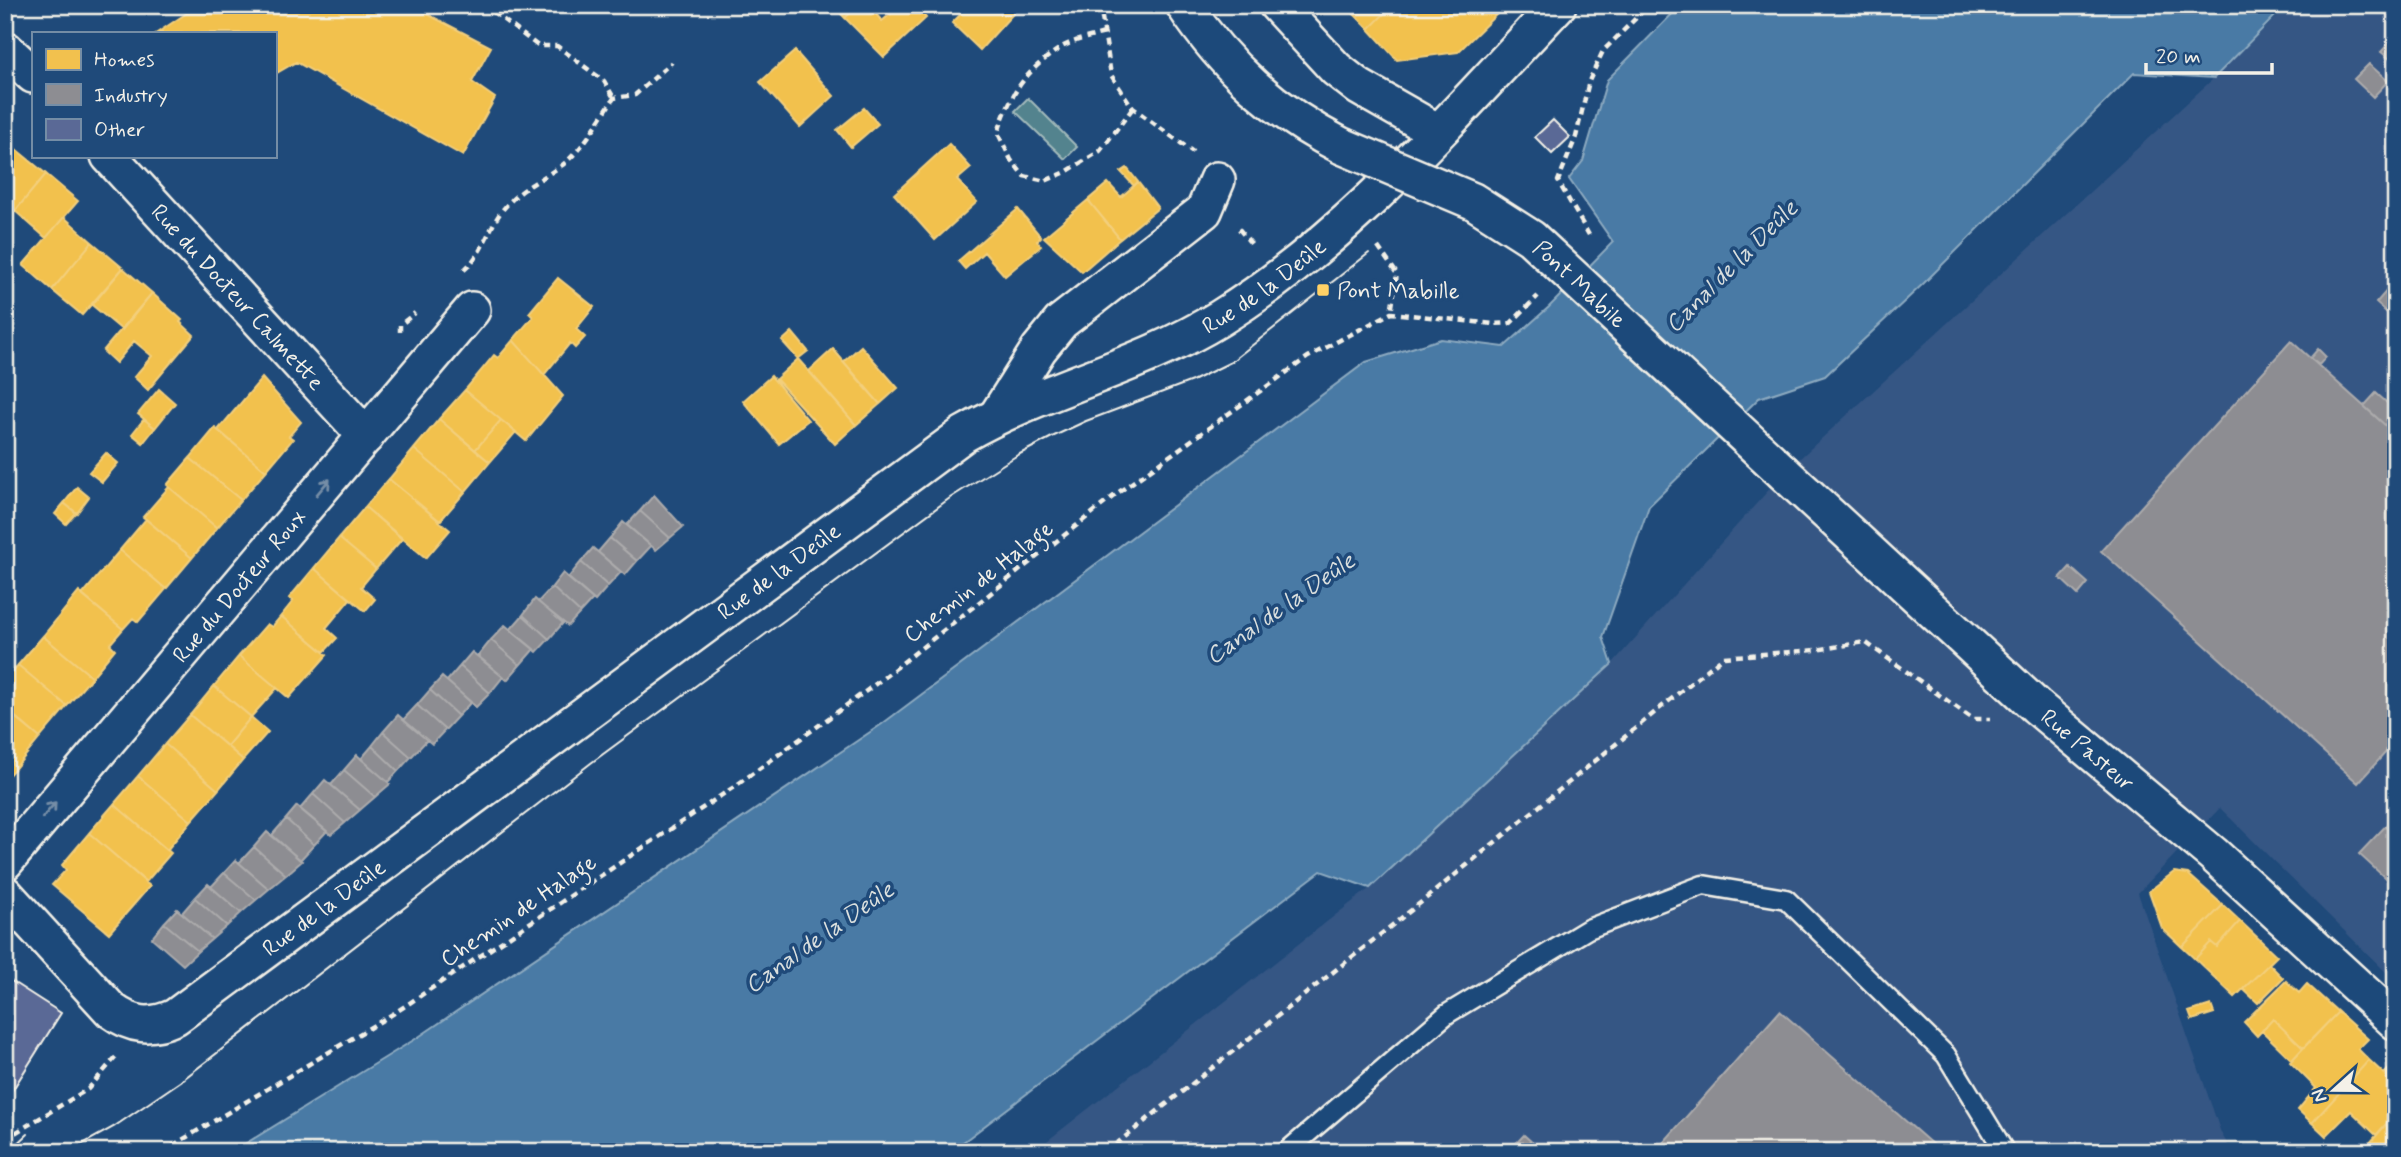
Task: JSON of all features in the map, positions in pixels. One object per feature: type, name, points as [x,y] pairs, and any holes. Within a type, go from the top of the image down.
[{"type":"street","name":"Pont Mabile","points":[[1184,5],[1211,44],[1258,91],[1286,114],[1342,146],[1473,201],[1531,238],[1784,473]]},
{"type":"street","points":[[1276,5],[1336,69],[1432,138]]},
{"type":"street","name":"Rue de la Deûle","points":[[144,1025],[163,1022],[184,1011],[929,458],[998,414],[1176,343],[1220,318],[1282,273],[1355,213],[1432,138],[1558,5]]},
{"type":"street","points":[[5,49],[32,74]]},
{"type":"street","name":"Rue du Docteur Calmette","points":[[111,158],[366,436]]},
{"type":"street","points":[[998,414],[1038,349],[1061,322],[1204,211],[1217,180]]},
{"type":"street","name":"Rue du Docteur Roux","points":[[5,862],[472,310]]},
{"type":"street","name":"Rue Pasteur","points":[[1784,473],[2062,728],[2213,855],[2396,1022]]},
{"type":"street","points":[[5,894],[111,1010],[134,1024],[144,1025]]},
{"type":"lane","points":[[1286,1152],[1447,1014],[1588,929],[1703,885],[1787,899],[1946,1055],[2005,1152]]},
{"type":"path","points":[[484,5],[538,46],[557,46],[604,81],[614,98]]},
{"type":"path","points":[[1100,5],[1111,75],[1133,107],[1201,158],[1217,180],[1228,215],[1262,257],[1282,273]]},
{"type":"path","points":[[1591,238],[1558,181],[1576,137],[1589,82],[1602,51],[1649,5]]},
{"type":"path","points":[[1104,33],[1064,46],[1027,74],[1006,107],[999,133],[1011,160],[1024,176],[1045,181],[1066,172],[1100,151],[1133,107]]},
{"type":"path","points":[[460,274],[470,265],[489,237],[504,208],[531,185],[563,165],[585,142],[614,98],[635,95],[672,62]]},
{"type":"path","points":[[1355,213],[1397,274],[1391,313],[1494,324],[1511,323],[1544,290]]},
{"type":"path","points":[[400,335],[400,325],[420,308]]},
{"type":"path","name":"Chemin de Halage","points":[[162,1152],[396,1012],[734,787],[873,686],[1130,484],[1308,357],[1391,313]]},
{"type":"path","points":[[1105,1152],[1424,900],[1723,657],[1816,650],[1865,642],[1973,719],[1993,719],[2018,688]]},
{"type":"path","points":[[5,1139],[88,1089],[144,1025]]},
{"type":"shaded area","points":[[2289,5],[2396,5],[2396,982],[2220,808],[2138,893],[2221,1133],[2232,1152],[1033,1152],[1370,888],[1612,664],[1784,473],[2214,78]]},
{"type":"green space","points":[[1028,98],[1077,147],[1065,159],[1015,111]]},
{"type":"water","name":"Canal de la Deûle","points":[[1681,5],[2286,5],[2214,78],[2134,73],[1924,283],[1825,376],[1759,398],[1649,506],[1603,637],[1612,664],[1370,888],[1321,871],[950,1152],[232,1152],[417,1038],[882,724],[1366,362],[1441,339],[1504,347],[1549,307],[1613,242],[1569,179],[1583,161],[1607,80]]},
{"type":"building: Homes","points":[[199,5],[410,5],[491,47],[472,82],[495,98],[463,156],[296,62],[276,73],[276,32],[158,32]]},
{"type":"building: Homes","points":[[833,5],[859,5],[845,18]]},
{"type":"building: Homes","points":[[859,5],[868,5],[882,21],[894,11],[889,5],[915,5],[926,18],[884,57],[845,18]]},
{"type":"building: Homes","points":[[961,5],[1021,5],[980,50],[952,23],[965,10]]},
{"type":"building: Homes","points":[[1359,5],[1393,5],[1369,29],[1352,12]]},
{"type":"building: Homes","points":[[1393,5],[1506,5],[1458,52],[1397,60],[1369,29]]},
{"type":"building: Homes","points":[[795,51],[834,96],[800,127],[760,82]]},
{"type":"building: Homes","points":[[864,108],[878,124],[851,147],[837,130]]},
{"type":"building: Homes","points":[[5,140],[17,150],[5,164]]},
{"type":"building: Homes","points":[[949,144],[971,168],[957,180],[977,202],[935,240],[894,194]]},
{"type":"building: Homes","points":[[17,150],[46,174],[5,223],[5,164]]},
{"type":"building: Homes","points":[[1127,168],[1138,182],[1134,186],[1121,172]]},
{"type":"building: Homes","points":[[46,174],[78,201],[46,238],[15,211]]},
{"type":"building: Homes","points":[[1138,182],[1158,208],[1120,239],[1088,200],[1108,183],[1121,197]]},
{"type":"building: Homes","points":[[1088,200],[1120,239],[1082,272],[1044,237]]},
{"type":"building: Homes","points":[[1018,209],[1041,237],[1037,241],[1041,246],[1005,276],[984,252],[965,269],[958,261]]},
{"type":"building: Homes","points":[[64,217],[92,242],[52,290],[23,265]]},
{"type":"building: Homes","points":[[92,242],[123,268],[82,315],[52,290]]},
{"type":"building: Homes","points":[[123,268],[152,293],[122,330],[92,305]]},
{"type":"building: Homes","points":[[558,278],[594,307],[576,329],[585,337],[575,348],[570,343],[544,375],[513,340],[533,317],[529,313]]},
{"type":"building: Homes","points":[[152,293],[182,320],[180,322],[194,335],[148,390],[134,377],[152,356],[134,341],[116,363],[103,351]]},
{"type":"building: Homes","points":[[792,332],[808,351],[798,359],[782,341]]},
{"type":"building: Homes","points":[[513,340],[563,396],[526,441],[465,390],[494,355],[498,358]]},
{"type":"building: Homes","points":[[861,346],[898,388],[880,404],[843,362]]},
{"type":"building: Homes","points":[[833,349],[880,404],[856,425],[809,371]]},
{"type":"building: Homes","points":[[798,359],[856,425],[835,444],[776,379]]},
{"type":"building: Homes","points":[[771,376],[808,420],[779,444],[743,401]]},
{"type":"building: Homes","points":[[262,378],[301,422],[289,436],[293,439],[266,471],[218,430]]},
{"type":"building: Homes","points":[[159,389],[175,403],[155,428],[138,414]]},
{"type":"building: Homes","points":[[465,390],[501,420],[475,450],[439,419]]},
{"type":"building: Homes","points":[[144,419],[155,428],[143,443],[132,434]]},
{"type":"building: Homes","points":[[439,419],[490,462],[465,492],[414,449]]},
{"type":"building: Homes","points":[[501,420],[516,432],[490,462],[475,450]]},
{"type":"building: Homes","points":[[215,428],[266,471],[241,500],[190,458]]},
{"type":"building: Homes","points":[[414,449],[465,492],[440,521],[389,479]]},
{"type":"building: Homes","points":[[106,453],[118,463],[102,482],[89,472]]},
{"type":"building: Homes","points":[[190,458],[241,500],[217,528],[167,485]]},
{"type":"building: Homes","points":[[389,479],[450,530],[426,558],[365,507]]},
{"type":"building: Homes","points":[[77,487],[89,497],[77,513],[64,503]]},
{"type":"building: Homes","points":[[169,487],[217,528],[192,558],[143,517]]},
{"type":"building: Homes","points":[[64,503],[76,513],[66,524],[55,514]]},
{"type":"building: Homes","points":[[365,507],[402,539],[376,569],[339,538]]},
{"type":"building: Homes","points":[[146,519],[192,558],[166,589],[120,550]]},
{"type":"building: Homes","points":[[339,538],[376,569],[361,587],[375,599],[365,611],[314,568]]},
{"type":"building: Homes","points":[[120,550],[166,589],[138,622],[133,618],[123,629],[82,595]]},
{"type":"building: Homes","points":[[314,568],[350,599],[326,628],[337,638],[324,652],[281,616],[293,601],[289,598]]},
{"type":"building: Homes","points":[[79,592],[123,629],[110,644],[115,649],[92,677],[43,636]]},
{"type":"building: Homes","points":[[281,616],[327,655],[289,698],[239,656],[267,624],[272,627]]},
{"type":"building: Homes","points":[[43,636],[92,677],[67,706],[18,665]]},
{"type":"building: Homes","points":[[239,656],[277,688],[251,717],[214,686]]},
{"type":"building: Homes","points":[[18,665],[67,706],[40,738],[5,708],[5,680]]},
{"type":"building: Homes","points":[[214,686],[251,717],[227,746],[190,715]]},
{"type":"building: Homes","points":[[5,709],[40,738],[16,767],[5,758]]},
{"type":"building: Homes","points":[[190,715],[243,760],[218,790],[165,744]]},
{"type":"building: Homes","points":[[251,717],[268,732],[243,760],[227,746]]},
{"type":"building: Homes","points":[[165,744],[218,790],[191,821],[138,776]]},
{"type":"building: Homes","points":[[5,758],[16,767],[5,779]]},
{"type":"building: Homes","points":[[138,776],[191,821],[167,850],[114,804]]},
{"type":"building: Homes","points":[[114,804],[171,853],[146,882],[89,833]]},
{"type":"building: Homes","points":[[89,833],[150,886],[109,933],[52,885],[66,870],[62,865]]},
{"type":"building: Homes","points":[[2174,872],[2188,874],[2223,905],[2182,947],[2162,928],[2149,891]]},
{"type":"building: Homes","points":[[2223,905],[2240,921],[2217,947],[2211,942],[2195,959],[2182,947]]},
{"type":"building: Homes","points":[[2240,921],[2277,956],[2235,997],[2195,959],[2211,942],[2217,947]]},
{"type":"building: Homes","points":[[2269,964],[2283,978],[2258,1003],[2243,989]]},
{"type":"building: Homes","points":[[2286,981],[2299,993],[2307,984],[2338,1012],[2303,1048],[2273,1019],[2257,1036],[2244,1022]]},
{"type":"building: Homes","points":[[2211,1005],[2214,1013],[2192,1020],[2189,1012]]},
{"type":"building: Homes","points":[[2338,1012],[2368,1039],[2358,1049],[2369,1060],[2312,1123],[2298,1110],[2316,1088],[2290,1062]]},
{"type":"building: Homes","points":[[2273,1019],[2303,1048],[2292,1060],[2262,1031]]},
{"type":"building: Homes","points":[[2369,1060],[2384,1074],[2394,1064],[2396,1066],[2396,1113],[2376,1135],[2351,1111],[2326,1136],[2312,1123]]},
{"type":"building: Homes","points":[[2396,1113],[2396,1152],[2378,1152],[2369,1144]]},
{"type":"building: Industry","points":[[2392,40],[2396,44],[2396,64],[2381,52]]},
{"type":"building: Industry","points":[[2369,64],[2388,81],[2373,97],[2354,79]]},
{"type":"building: Industry","points":[[2396,280],[2396,321],[2376,303]]},
{"type":"building: Industry","points":[[2291,341],[2396,435],[2396,741],[2358,783],[2101,551]]},
{"type":"building: Industry","points":[[2318,349],[2326,357],[2319,365],[2310,358]]},
{"type":"building: Industry","points":[[2376,393],[2396,411],[2396,435],[2364,406]]},
{"type":"building: Industry","points":[[654,495],[683,527],[670,538],[640,511]]},
{"type":"building: Industry","points":[[640,511],[670,538],[656,550],[627,525]]},
{"type":"building: Industry","points":[[623,522],[651,546],[637,561],[610,538]]},
{"type":"building: Industry","points":[[610,538],[637,561],[625,575],[598,552]]},
{"type":"building: Industry","points":[[593,548],[621,572],[608,586],[581,562]]},
{"type":"building: Industry","points":[[581,562],[608,586],[595,601],[568,578]]},
{"type":"building: Industry","points":[[2070,567],[2088,583],[2078,595],[2060,578]]},
{"type":"building: Industry","points":[[563,573],[593,599],[580,613],[552,587]]},
{"type":"building: Industry","points":[[552,587],[580,613],[568,626],[538,602]]},
{"type":"building: Industry","points":[[535,599],[563,623],[549,639],[523,615]]},
{"type":"building: Industry","points":[[523,615],[549,639],[537,652],[510,630]]},
{"type":"building: Industry","points":[[505,625],[534,649],[520,665],[491,640]]},
{"type":"building: Industry","points":[[491,640],[520,665],[507,680],[478,656]]},
{"type":"building: Industry","points":[[472,652],[503,677],[490,693],[460,666]]},
{"type":"building: Industry","points":[[460,666],[490,693],[476,707],[447,681]]},
{"type":"building: Industry","points":[[442,677],[471,702],[458,716],[430,690]]},
{"type":"building: Industry","points":[[430,690],[458,716],[445,730],[417,705]]},
{"type":"building: Industry","points":[[417,705],[445,730],[432,744],[403,720]]},
{"type":"building: Industry","points":[[398,715],[427,740],[411,757],[383,732]]},
{"type":"building: Industry","points":[[383,732],[411,757],[398,771],[372,746]]},
{"type":"building: Industry","points":[[372,746],[398,771],[388,782],[361,759]]},
{"type":"building: Industry","points":[[357,755],[390,784],[375,797],[344,770]]},
{"type":"building: Industry","points":[[344,770],[375,797],[360,810],[331,785]]},
{"type":"building: Industry","points":[[325,780],[360,810],[345,823],[313,794]]},
{"type":"building: Industry","points":[[313,794],[345,823],[331,835],[300,809]]},
{"type":"building: Industry","points":[[297,806],[327,831],[314,845],[286,819]]},
{"type":"building: Industry","points":[[2396,815],[2396,888],[2359,854]]},
{"type":"building: Industry","points":[[286,819],[314,845],[300,860],[272,835]]},
{"type":"building: Industry","points":[[267,832],[302,861],[286,875],[254,847]]},
{"type":"building: Industry","points":[[254,847],[286,875],[269,889],[239,863]]},
{"type":"building: Industry","points":[[236,860],[269,889],[256,900],[224,873]]},
{"type":"building: Industry","points":[[224,873],[256,900],[241,913],[211,887]]},
{"type":"building: Industry","points":[[208,884],[241,913],[227,926],[195,898]]},
{"type":"building: Industry","points":[[195,898],[227,926],[212,939],[182,913]]},
{"type":"building: Industry","points":[[177,909],[212,939],[198,951],[164,923]]},
{"type":"building: Industry","points":[[164,923],[198,951],[183,965],[152,938]]},
{"type":"building: Industry","points":[[1780,1011],[1941,1152],[1655,1152]]},
{"type":"building: Industry","points":[[1524,1135],[1543,1152],[1508,1152]]},
{"type":"building: Other","points":[[1553,120],[1570,137],[1552,154],[1535,137]]},
{"type":"building: Other","points":[[5,977],[61,1013],[5,1102]]},
{"type":"tram line","points":[[68,1152],[115,1126],[181,1081],[591,763],[950,498],[1016,456],[1052,437],[1086,421],[1192,381],[1231,362],[1369,253]]},
{"type":"tram line","points":[[9,1152],[28,1134]]},
{"type":"place","name":"Pont Mabille","points":[[1323,290]]}]
